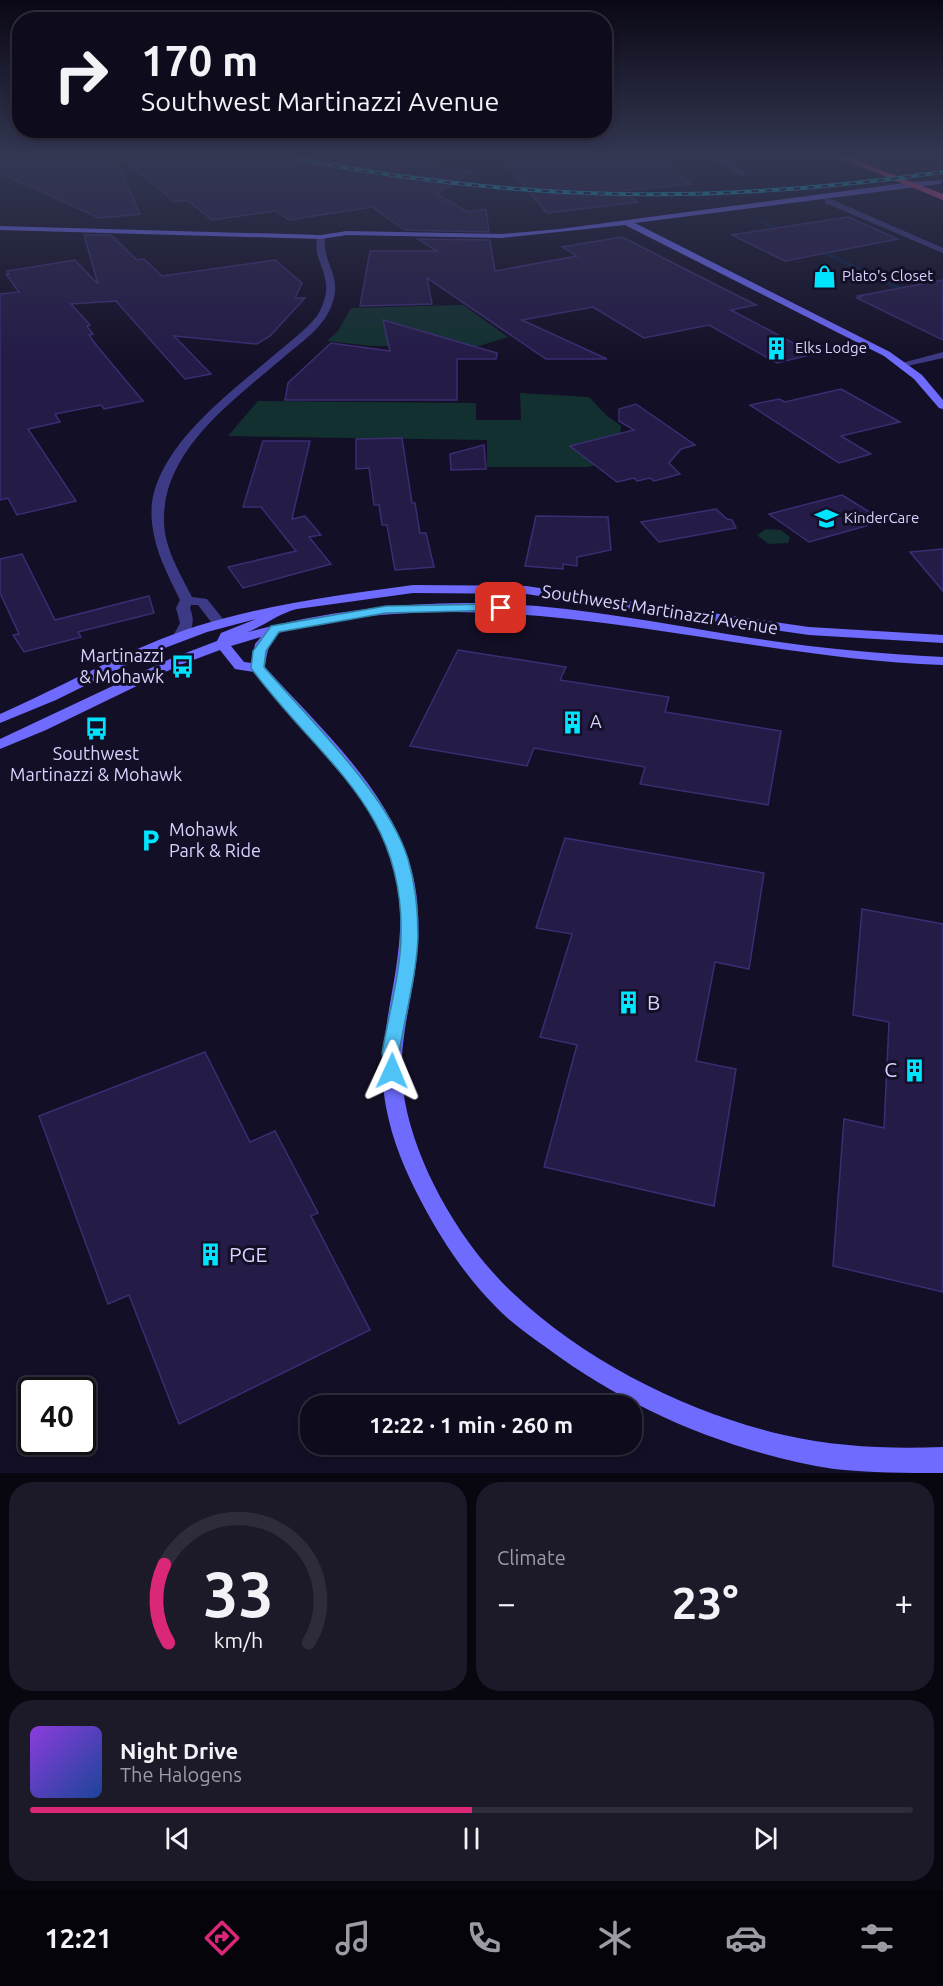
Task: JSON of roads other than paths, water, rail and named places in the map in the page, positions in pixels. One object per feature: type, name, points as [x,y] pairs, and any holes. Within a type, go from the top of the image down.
[{"type":"street","points":[[321,237],[347,233],[501,236],[583,227]]},
{"type":"street","points":[[0,228],[321,237],[344,241],[487,243],[558,237],[631,227]]},
{"type":"street","points":[[637,227],[903,364],[927,386],[943,406]]},
{"type":"street","points":[[887,227],[943,251]]},
{"type":"street","points":[[187,600],[171,574],[160,541],[157,521],[161,486],[169,468],[193,434],[324,312],[332,284],[330,269],[320,250],[321,237]]},
{"type":"street","points":[[903,364],[943,355]]},
{"type":"street","name":"Southwest Martinazzi Avenue","points":[[0,719],[180,636],[282,608],[378,592],[483,588],[570,596],[809,631],[943,639]]},
{"type":"street","points":[[187,600],[202,602],[220,624]]},
{"type":"street","points":[[180,636],[188,625],[183,608],[187,600]]},
{"type":"street","points":[[282,608],[264,621],[226,636],[223,645],[240,666],[258,668],[365,793],[385,824],[400,858],[408,897],[410,937],[391,1053],[396,1107],[416,1172],[449,1233],[502,1298],[572,1355],[663,1407],[747,1439],[847,1461],[943,1460]]},
{"type":"street","name":"Southwest Martinazzi Avenue","points":[[0,744],[72,714],[162,667],[223,645],[275,629],[386,609],[501,608],[579,615],[815,652],[943,661]]},
{"type":"street","points":[[258,668],[262,644],[275,629]]},
{"type":"waterway","points":[[771,227],[782,232]]},
{"type":"waterway","points":[[817,249],[907,292]]},
{"type":"place","name":"Plato's Closet","points":[[824,276]]},
{"type":"place","name":"Elks Lodge","points":[[777,348]]},
{"type":"place","name":"KinderCare","points":[[826,518]]},
{"type":"place","name":"Martinazzi & Mohawk","points":[[182,666]]},
{"type":"place","name":"A","points":[[572,722]]},
{"type":"place","name":"Southwest Martinazzi & Mohawk","points":[[96,728]]},
{"type":"place","name":"Mohawk Park & Ride","points":[[151,840]]},
{"type":"place","name":"B","points":[[629,1003]]},
{"type":"place","name":"C","points":[[915,1070]]},
{"type":"place","name":"PGE","points":[[211,1255]]}]
